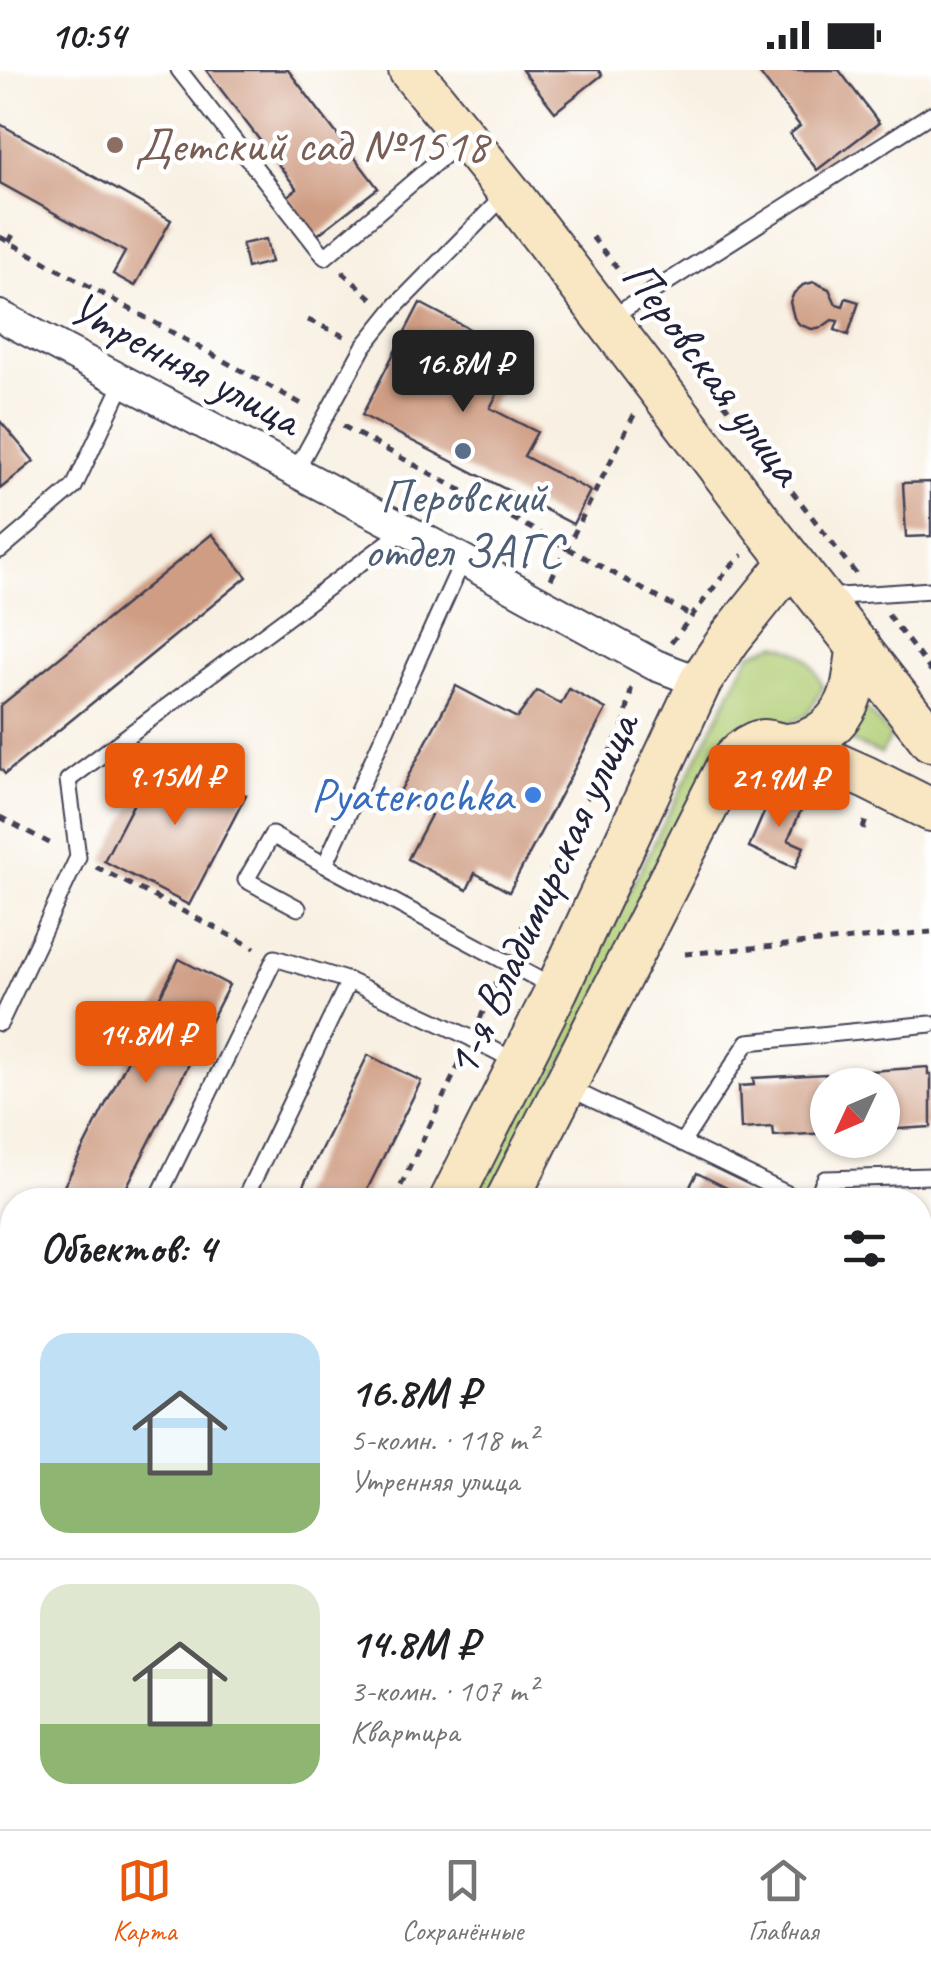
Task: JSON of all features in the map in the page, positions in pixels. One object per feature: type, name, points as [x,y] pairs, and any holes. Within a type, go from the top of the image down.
[{"type":"main road","name":"Перовская улица","points":[[410,70],[509,192],[624,308],[655,384],[931,740]]},
{"type":"main road","name":"1-я Владимирская улица","points":[[457,1188],[557,989],[700,682],[730,638],[780,548]]},
{"type":"main road","name":"1-я Владимирская улица","points":[[730,638],[762,620],[792,611],[839,620]]},
{"type":"main road","points":[[513,1188],[726,768],[738,755],[762,741],[793,745],[816,737],[844,709],[850,694],[839,620]]},
{"type":"main road","points":[[793,745],[931,810]]},
{"type":"street","name":"Утренняя улица","points":[[0,316],[655,665],[700,682]]},
{"type":"lane","points":[[179,70],[325,257],[464,137]]},
{"type":"lane","points":[[624,308],[931,114]]},
{"type":"lane","points":[[295,472],[364,346],[390,314],[509,192]]},
{"type":"lane","points":[[0,550],[74,487],[124,381]]},
{"type":"lane","points":[[0,1022],[78,858],[68,780],[405,530]]},
{"type":"lane","points":[[325,865],[463,560]]},
{"type":"lane","points":[[839,620],[870,592],[931,590]]},
{"type":"lane","points":[[298,908],[246,880],[272,835],[557,989]]},
{"type":"lane","points":[[163,1188],[274,958],[350,982],[519,1064]]},
{"type":"lane","points":[[250,1188],[350,982]]},
{"type":"lane","points":[[682,1143],[748,1042],[931,1024]]},
{"type":"lane","points":[[565,1086],[775,1188]]},
{"type":"lane","points":[[821,1188],[825,1179],[931,1176]]},
{"type":"path","points":[[9,242],[16,229]]},
{"type":"path","points":[[325,257],[390,314]]},
{"type":"path","points":[[624,308],[806,508],[931,671]]},
{"type":"path","points":[[540,602],[629,422],[655,384]]},
{"type":"path","points":[[631,690],[655,665],[729,568],[780,548],[806,508]]},
{"type":"path","points":[[762,796],[788,786],[803,793]]},
{"type":"path","points":[[0,818],[274,958]]},
{"type":"path","points":[[685,954],[931,932]]},
{"type":"green space","points":[[776,644],[794,650],[806,658],[823,688],[806,716],[784,724],[741,727],[496,1188],[478,1188],[750,654]]},
{"type":"green space","points":[[862,704],[891,736],[881,754],[837,736]]},
{"type":"building","points":[[206,70],[288,70],[378,188],[316,236],[286,197],[297,189]]},
{"type":"building","points":[[522,70],[598,70],[602,75],[555,112]]},
{"type":"building","points":[[757,70],[839,70],[879,123],[817,170],[790,134],[800,126]]},
{"type":"building","points":[[0,124],[171,220],[135,286],[113,274],[125,252],[0,183]]},
{"type":"building","points":[[266,239],[271,262],[247,268],[242,244]]},
{"type":"building","points":[[814,282],[829,289],[836,304],[843,306],[846,298],[859,302],[848,335],[835,330],[838,321],[812,329],[794,318],[790,302],[794,293]]},
{"type":"building","points":[[420,303],[475,332],[459,363],[502,385],[490,408],[537,432],[524,456],[590,491],[573,524],[362,415]]},
{"type":"building","points":[[0,421],[34,461],[0,489]]},
{"type":"building","points":[[931,482],[931,536],[906,537],[903,483]]},
{"type":"building","points":[[212,534],[247,577],[5,774],[0,768],[0,706]]},
{"type":"building","points":[[456,686],[517,718],[537,691],[561,704],[569,689],[606,709],[509,892],[475,873],[467,890],[408,859],[431,815],[397,797]]},
{"type":"building","points":[[161,751],[246,795],[189,905],[104,861]]},
{"type":"building","points":[[785,794],[805,801],[788,840],[804,847],[795,868],[749,847],[769,801]]},
{"type":"building","points":[[179,959],[229,985],[126,1188],[63,1188]]},
{"type":"building","points":[[368,1055],[421,1081],[368,1188],[302,1188]]},
{"type":"building","points":[[928,1067],[931,1127],[900,1129],[900,1069]]},
{"type":"building","points":[[810,1075],[810,1134],[774,1136],[773,1127],[741,1129],[739,1086],[754,1085],[753,1078]]},
{"type":"building","points":[[697,1173],[727,1188],[689,1188]]},
{"type":"place","name":"Детский сад №1518","points":[[115,145]]},
{"type":"place","name":"Перовский отдел ЗАГС","points":[[463,451]]},
{"type":"place","name":"Pyaterochka","points":[[533,795]]}]
